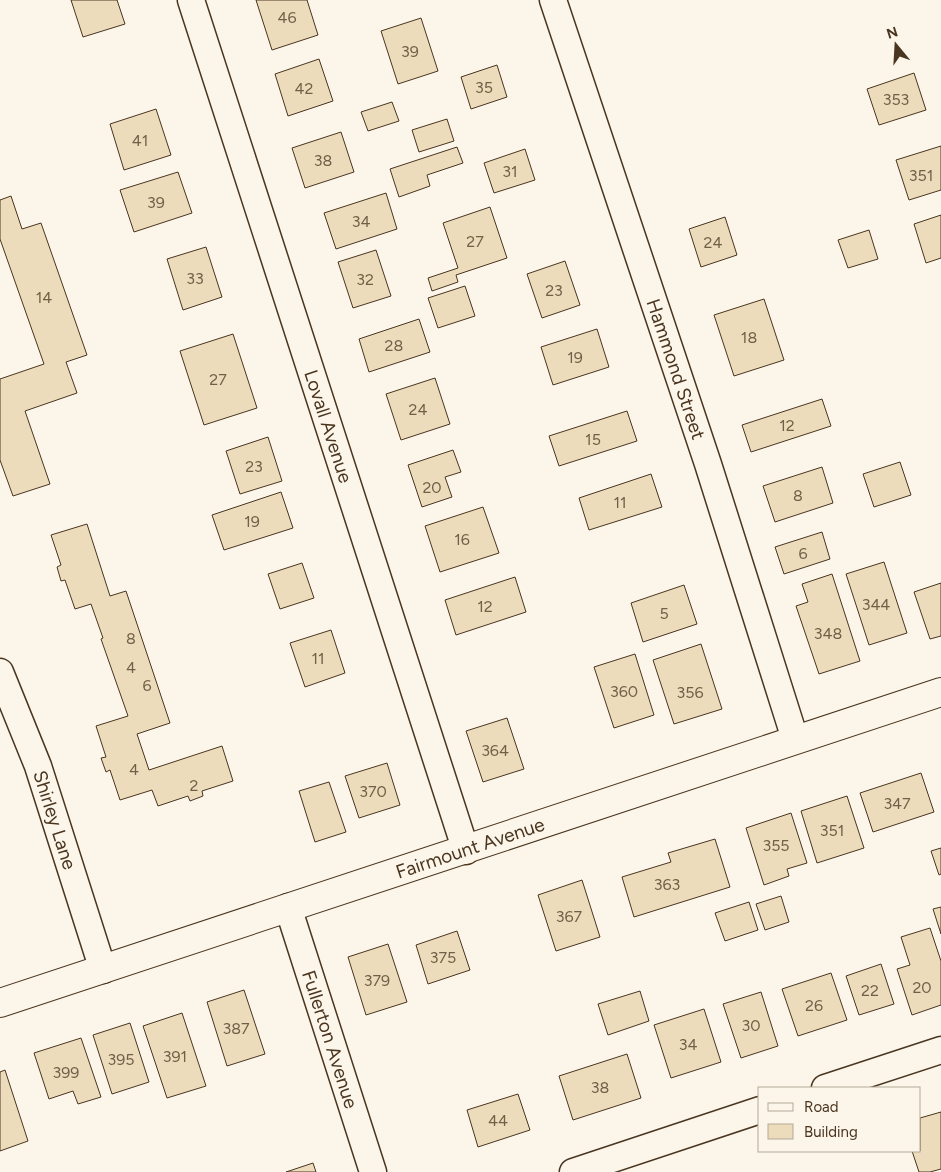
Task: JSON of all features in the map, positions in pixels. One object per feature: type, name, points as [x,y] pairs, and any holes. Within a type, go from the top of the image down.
[{"type":"main road","name":"Fairmount Avenue","points":[[0,1003],[288,907],[466,851],[795,739],[941,692]]},
{"type":"street","name":"Lovall Avenue","points":[[191,0],[466,851]]},
{"type":"street","name":"Hammond Street","points":[[553,0],[708,464],[795,739]]},
{"type":"street","name":"Shirley Lane","points":[[0,672],[38,766],[103,970]]},
{"type":"street","name":"Fullerton Avenue","points":[[288,907],[373,1172]]},
{"type":"street","points":[[828,1087],[941,1050]]},
{"type":"street","points":[[573,1172],[758,1111]]},
{"type":"building","points":[[71,0],[117,0],[125,24],[83,37]]},
{"type":"building","points":[[256,0],[307,0],[318,35],[272,50]]},
{"type":"building","points":[[421,18],[438,71],[398,84],[381,31]]},
{"type":"building","points":[[319,59],[333,101],[288,116],[275,74]]},
{"type":"building","points":[[497,65],[507,97],[471,109],[461,77]]},
{"type":"building","points":[[914,73],[926,110],[879,125],[867,89]]},
{"type":"building","points":[[392,102],[399,121],[368,131],[361,112]]},
{"type":"building","points":[[156,109],[171,155],[124,170],[110,124]]},
{"type":"building","points":[[447,119],[454,141],[419,152],[412,130]]},
{"type":"building","points":[[341,132],[354,172],[305,188],[292,148]]},
{"type":"building","points":[[941,146],[941,190],[909,200],[896,160]]},
{"type":"building","points":[[457,147],[463,163],[427,175],[430,186],[399,197],[390,169]]},
{"type":"building","points":[[525,149],[535,180],[494,193],[484,163]]},
{"type":"building","points":[[178,172],[192,213],[134,232],[120,190]]},
{"type":"building","points":[[386,193],[397,229],[336,249],[324,213]]},
{"type":"building","points":[[11,196],[22,229],[41,223],[87,355],[66,362],[77,393],[25,411],[50,484],[13,496],[0,460],[0,379],[44,364],[0,239],[0,200]]},
{"type":"building","points":[[490,207],[507,258],[456,275],[458,282],[432,291],[428,278],[458,268],[443,223]]},
{"type":"building","points":[[941,215],[941,258],[926,263],[914,224]]},
{"type":"building","points":[[725,217],[737,255],[701,267],[689,229]]},
{"type":"building","points":[[869,230],[878,259],[848,268],[838,240]]},
{"type":"building","points":[[206,247],[222,297],[183,310],[167,259]]},
{"type":"building","points":[[376,250],[391,296],[353,308],[338,262]]},
{"type":"building","points":[[565,261],[580,305],[542,318],[527,274]]},
{"type":"building","points":[[465,286],[475,316],[438,328],[428,298]]},
{"type":"building","points":[[764,299],[784,360],[734,376],[714,315]]},
{"type":"building","points":[[419,319],[430,352],[369,372],[359,339]]},
{"type":"building","points":[[597,329],[609,367],[553,385],[541,347]]},
{"type":"building","points":[[233,334],[257,408],[204,425],[180,351]]},
{"type":"building","points":[[435,378],[450,424],[401,440],[386,394]]},
{"type":"building","points":[[822,399],[831,426],[751,452],[742,425]]},
{"type":"building","points":[[627,411],[637,441],[559,466],[549,436]]},
{"type":"building","points":[[268,437],[282,481],[240,494],[226,451]]},
{"type":"building","points":[[453,450],[461,472],[445,477],[452,497],[422,507],[408,465]]},
{"type":"building","points":[[900,462],[911,495],[874,507],[863,474]]},
{"type":"building","points":[[822,467],[833,503],[775,522],[763,486]]},
{"type":"building","points":[[651,474],[662,507],[589,530],[579,498]]},
{"type":"building","points":[[281,492],[293,528],[224,550],[212,515]]},
{"type":"building","points":[[483,507],[499,553],[440,572],[425,526]]},
{"type":"building","points":[[87,524],[110,596],[126,591],[170,723],[137,734],[149,770],[222,746],[233,781],[202,791],[203,796],[190,801],[188,796],[158,806],[152,790],[120,800],[110,770],[106,772],[101,758],[106,757],[96,726],[128,716],[91,604],[75,609],[65,580],[61,581],[57,567],[61,565],[51,535]]},
{"type":"building","points":[[822,532],[830,559],[784,574],[775,547]]},
{"type":"building","points":[[884,562],[907,633],[869,645],[846,574]]},
{"type":"building","points":[[302,563],[314,598],[280,609],[268,574]]},
{"type":"building","points":[[832,574],[860,661],[819,674],[796,606],[808,602],[802,584]]},
{"type":"building","points":[[515,577],[526,612],[456,635],[445,600]]},
{"type":"building","points":[[941,583],[941,636],[930,639],[914,592]]},
{"type":"building","points":[[684,585],[697,624],[643,642],[631,603]]},
{"type":"building","points":[[331,630],[345,673],[305,687],[290,643]]},
{"type":"building","points":[[701,644],[722,709],[674,724],[653,660]]},
{"type":"building","points":[[635,654],[654,715],[614,728],[594,667]]},
{"type":"building","points":[[507,718],[524,769],[483,782],[466,731]]},
{"type":"building","points":[[387,763],[400,805],[359,818],[345,776]]},
{"type":"building","points":[[921,773],[934,812],[873,832],[860,793]]},
{"type":"building","points":[[329,782],[346,832],[315,842],[299,791]]},
{"type":"building","points":[[847,796],[864,848],[817,863],[801,811]]},
{"type":"building","points":[[791,813],[807,863],[787,869],[789,876],[764,885],[746,828]]},
{"type":"building","points":[[715,839],[730,887],[634,917],[622,877],[671,862],[668,853]]},
{"type":"building","points":[[941,848],[941,874],[939,875],[931,851]]},
{"type":"building","points":[[582,880],[600,937],[556,951],[538,895]]},
{"type":"building","points":[[781,896],[789,922],[765,930],[756,904]]},
{"type":"building","points":[[749,902],[758,930],[725,941],[715,913]]},
{"type":"building","points":[[941,907],[941,934],[933,909]]},
{"type":"building","points":[[930,928],[941,961],[941,1005],[912,1015],[897,969],[910,965],[901,937]]},
{"type":"building","points":[[457,931],[470,970],[428,984],[416,945]]},
{"type":"building","points":[[388,944],[407,1002],[366,1015],[348,957]]},
{"type":"building","points":[[881,964],[894,1004],[859,1015],[846,976]]},
{"type":"building","points":[[831,973],[847,1020],[798,1036],[782,989]]},
{"type":"building","points":[[244,990],[265,1054],[227,1066],[207,1002]]},
{"type":"building","points":[[640,991],[649,1021],[608,1035],[598,1004]]},
{"type":"building","points":[[761,992],[778,1046],[741,1058],[723,1004]]},
{"type":"building","points":[[704,1009],[721,1062],[671,1078],[654,1025]]},
{"type":"building","points":[[182,1013],[206,1086],[167,1098],[143,1026]]},
{"type":"building","points":[[130,1023],[149,1082],[112,1094],[93,1035]]},
{"type":"building","points":[[81,1038],[101,1097],[78,1104],[73,1091],[49,1099],[34,1053]]},
{"type":"building","points":[[627,1054],[641,1098],[573,1120],[559,1076]]},
{"type":"building","points":[[5,1070],[28,1141],[0,1151],[0,1072]]},
{"type":"building","points":[[518,1094],[530,1130],[478,1147],[467,1110]]},
{"type":"building","points":[[941,1112],[941,1169],[919,1172],[912,1152],[921,1152],[921,1118]]},
{"type":"building","points":[[313,1163],[316,1172],[286,1172]]}]
